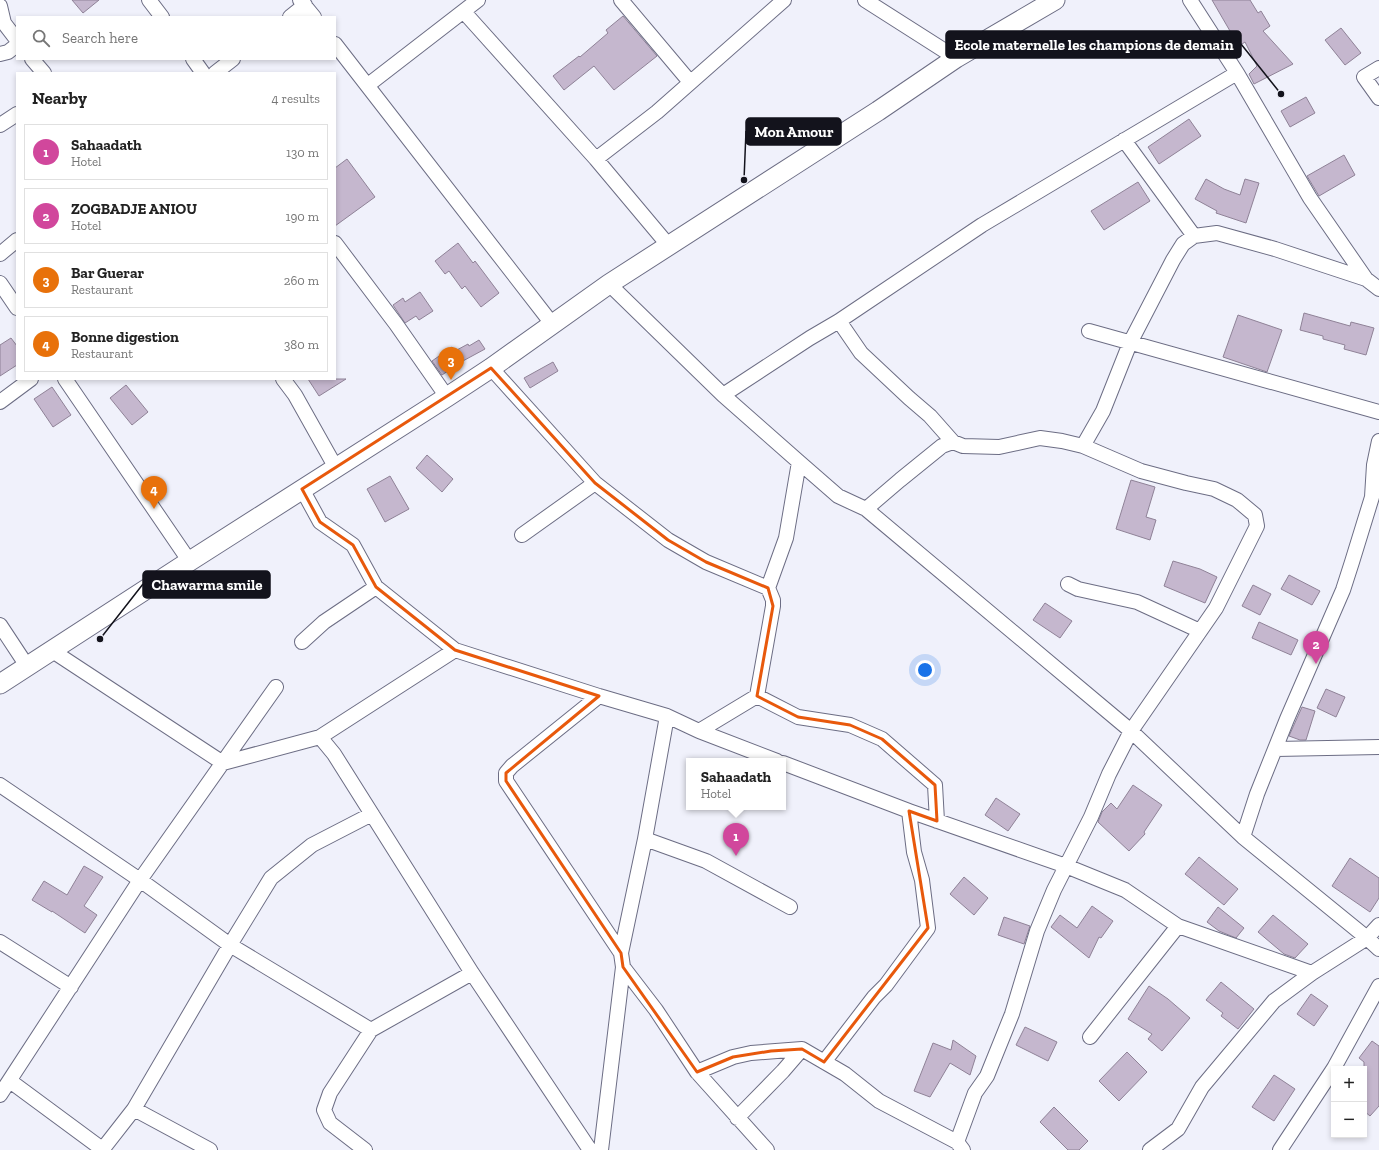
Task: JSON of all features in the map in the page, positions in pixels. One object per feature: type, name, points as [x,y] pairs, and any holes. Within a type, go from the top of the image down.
[{"type":"main road","points":[[0,684],[447,397],[553,325],[609,284],[878,111],[956,58],[1055,0]]},
{"type":"street","points":[[149,0],[161,16]]},
{"type":"street","points":[[368,85],[478,0]]},
{"type":"street","points":[[620,0],[690,82]]},
{"type":"street","points":[[596,159],[636,129],[784,0]]},
{"type":"street","points":[[865,0],[956,58]]},
{"type":"street","points":[[1190,0],[1237,73],[1310,198],[1366,278],[1379,289]]},
{"type":"street","points":[[291,16],[303,3],[313,16]]},
{"type":"street","points":[[0,6],[2,25],[16,39]]},
{"type":"street","points":[[464,12],[596,159],[669,246]]},
{"type":"street","points":[[336,45],[553,325]]},
{"type":"street","points":[[0,54],[8,52],[16,46]]},
{"type":"street","points":[[33,60],[43,72]]},
{"type":"street","points":[[193,60],[202,72]]},
{"type":"street","points":[[216,72],[233,60]]},
{"type":"street","points":[[1379,68],[1364,77],[1379,98]]},
{"type":"street","points":[[723,395],[810,338],[839,321],[982,225],[1237,73]]},
{"type":"street","points":[[0,125],[16,115]]},
{"type":"street","points":[[1124,140],[1194,236]]},
{"type":"street","points":[[1083,446],[1103,411],[1130,343],[1173,260],[1183,244],[1194,236],[1217,232],[1366,278]]},
{"type":"street","points":[[0,254],[16,241]]},
{"type":"street","points":[[336,244],[396,324],[447,397]]},
{"type":"street","points":[[0,283],[16,307]]},
{"type":"street","points":[[609,284],[723,395],[838,496],[866,509],[1131,731],[1243,837],[1379,949]]},
{"type":"street","points":[[698,1072],[733,1057],[751,1053],[802,1049],[845,1074],[879,1100],[960,1146],[975,1093],[987,1076],[1012,1014],[1037,932],[1054,890],[1131,731],[1216,608],[1258,526],[1255,515],[1237,500],[1214,489],[1141,471],[1083,446],[1040,438],[999,447],[963,446],[953,442],[930,416],[861,353],[839,321]]},
{"type":"street","points":[[1089,331],[1379,412]]},
{"type":"street","points":[[491,368],[595,483],[668,540],[706,562],[768,588]]},
{"type":"street","points":[[0,402],[30,380]]},
{"type":"street","points":[[66,380],[190,562]]},
{"type":"street","points":[[284,380],[295,395],[336,468]]},
{"type":"street","points":[[1243,837],[1257,794],[1316,648],[1342,590],[1352,562],[1372,497],[1374,465],[1379,441]]},
{"type":"street","points":[[866,509],[942,446],[953,442]]},
{"type":"street","points":[[699,731],[757,696],[773,606],[773,600],[768,588],[786,538],[799,462]]},
{"type":"street","points":[[522,535],[595,483]]},
{"type":"street","points":[[302,489],[320,522],[353,545],[376,587],[454,650],[667,716],[699,731],[769,758]]},
{"type":"street","points":[[1068,584],[1078,588],[1137,602],[1200,631]]},
{"type":"street","points":[[302,642],[324,622],[376,587]]},
{"type":"street","points":[[0,625],[27,666]]},
{"type":"street","points":[[51,650],[223,763],[320,737],[454,650]]},
{"type":"street","points":[[0,1095],[140,880],[276,687]]},
{"type":"street","points":[[599,696],[512,766],[506,773],[506,781],[622,960],[698,1072],[737,1118],[767,1150]]},
{"type":"street","points":[[757,696],[798,717],[850,725],[882,739],[935,785],[937,821]]},
{"type":"street","points":[[601,1150],[622,960],[667,716]]},
{"type":"street","points":[[320,737],[334,754],[472,973],[590,1150]]},
{"type":"street","points":[[1276,749],[1379,747]]},
{"type":"street","points":[[786,764],[909,811],[1066,866],[1125,890],[1178,926],[1312,973]]},
{"type":"street","points":[[0,785],[140,880],[230,945],[371,1030]]},
{"type":"street","points":[[824,1062],[874,997],[886,985],[928,928],[922,880],[914,852],[909,811]]},
{"type":"street","points":[[10,1081],[102,1150],[134,1109],[271,878],[312,845],[372,814]]},
{"type":"street","points":[[644,839],[706,861],[790,907]]},
{"type":"street","points":[[1150,1150],[1178,1129],[1202,1087],[1274,1001],[1312,973],[1367,938],[1379,925]]},
{"type":"street","points":[[1090,1037],[1178,926]]},
{"type":"street","points":[[0,942],[71,987]]},
{"type":"street","points":[[365,1150],[330,1123],[324,1110],[330,1093],[371,1030],[472,973]]},
{"type":"street","points":[[1280,1150],[1334,1068],[1379,986]]},
{"type":"street","points":[[737,1118],[783,1071],[802,1049]]},
{"type":"street","points":[[134,1109],[210,1150]]},
{"type":"highlighted area","points":[[491,368],[595,483],[668,540],[706,562],[768,588],[773,606],[757,696],[798,717],[850,725],[882,739],[935,785],[937,821],[909,811],[928,928],[824,1062],[802,1049],[771,1051],[733,1057],[697,1072],[623,967],[621,953],[506,781],[506,773],[599,696],[455,650],[376,587],[353,545],[320,522],[302,489]]},
{"type":"building","points":[[72,0],[99,0],[83,13]]},
{"type":"building","points":[[1212,0],[1250,0],[1258,13],[1261,11],[1270,26],[1263,31],[1293,64],[1254,84],[1249,74],[1257,66],[1245,42],[1236,48],[1226,33],[1230,31]]},
{"type":"building","points":[[623,16],[657,56],[614,90],[594,66],[564,90],[553,76],[579,56],[580,57],[608,33],[606,30]]},
{"type":"building","points":[[1341,28],[1361,53],[1345,65],[1325,40]]},
{"type":"building","points":[[1306,97],[1315,113],[1290,127],[1281,111]]},
{"type":"building","points":[[1189,119],[1201,136],[1159,164],[1148,147]]},
{"type":"building","points":[[1344,155],[1355,175],[1319,196],[1307,176]]},
{"type":"building","points":[[347,159],[375,197],[336,225],[336,167]]},
{"type":"building","points":[[1206,179],[1224,189],[1240,195],[1245,179],[1259,183],[1246,223],[1216,213],[1217,211],[1195,199]]},
{"type":"building","points":[[1138,182],[1150,201],[1104,230],[1091,211]]},
{"type":"building","points":[[458,243],[473,263],[475,261],[499,293],[481,307],[465,286],[462,289],[449,271],[445,274],[435,261]]},
{"type":"building","points":[[420,292],[433,311],[419,320],[416,316],[405,323],[393,305],[403,298],[405,302]]},
{"type":"building","points":[[1304,313],[1350,326],[1351,322],[1374,328],[1366,355],[1344,349],[1345,345],[1323,339],[1323,336],[1300,330]]},
{"type":"building","points":[[1238,315],[1282,330],[1267,372],[1223,357]]},
{"type":"building","points":[[11,338],[16,345],[16,366],[0,376],[0,345]]},
{"type":"building","points":[[479,340],[485,349],[461,362],[442,375],[432,361],[452,347],[455,351],[468,344],[469,346]]},
{"type":"building","points":[[553,362],[558,371],[530,388],[524,378]]},
{"type":"building","points":[[346,379],[319,396],[309,380]]},
{"type":"building","points":[[126,385],[148,412],[132,425],[110,398]]},
{"type":"building","points":[[52,387],[71,415],[53,427],[34,399]]},
{"type":"building","points":[[427,455],[453,479],[442,492],[416,468]]},
{"type":"building","points":[[390,476],[409,509],[385,522],[367,489]]},
{"type":"building","points":[[1131,480],[1155,487],[1146,517],[1156,520],[1150,540],[1116,529]]},
{"type":"building","points":[[1173,561],[1200,569],[1217,577],[1205,603],[1164,586]]},
{"type":"building","points":[[1289,575],[1320,591],[1312,605],[1281,589]]},
{"type":"building","points":[[1253,585],[1271,594],[1260,615],[1242,606]]},
{"type":"building","points":[[1045,603],[1072,621],[1060,638],[1033,620]]},
{"type":"building","points":[[1259,622],[1298,640],[1291,655],[1252,638]]},
{"type":"building","points":[[1326,689],[1345,697],[1336,717],[1317,708]]},
{"type":"building","points":[[1302,707],[1315,711],[1306,740],[1300,740],[1289,736]]},
{"type":"building","points":[[1133,785],[1162,805],[1144,832],[1145,834],[1129,851],[1098,822],[1102,812],[1111,803],[1117,809]]},
{"type":"building","points":[[996,798],[1020,814],[1008,831],[985,815]]},
{"type":"building","points":[[1199,857],[1238,889],[1224,905],[1185,874]]},
{"type":"building","points":[[1350,858],[1379,878],[1379,898],[1370,912],[1332,886]]},
{"type":"building","points":[[84,866],[103,877],[84,906],[97,915],[85,933],[52,911],[32,900],[44,881],[67,895]]},
{"type":"building","points":[[964,877],[988,898],[974,915],[950,894]]},
{"type":"building","points":[[1092,906],[1113,921],[1101,938],[1099,937],[1089,958],[1051,927],[1060,915],[1077,928]]},
{"type":"building","points":[[1218,907],[1244,928],[1236,938],[1219,931],[1207,922]]},
{"type":"building","points":[[1273,915],[1308,944],[1295,958],[1284,954],[1258,932]]},
{"type":"building","points":[[1004,917],[1030,926],[1024,944],[998,935]]},
{"type":"building","points":[[1221,982],[1254,1009],[1238,1029],[1221,1016],[1223,1013],[1206,1000]]},
{"type":"building","points":[[1149,986],[1168,999],[1190,1018],[1162,1051],[1148,1039],[1152,1034],[1128,1019]]},
{"type":"building","points":[[1311,994],[1328,1006],[1314,1026],[1297,1014]]},
{"type":"building","points":[[1025,1027],[1057,1042],[1048,1061],[1016,1045]]},
{"type":"building","points":[[953,1040],[976,1056],[970,1075],[950,1063],[930,1097],[914,1091],[933,1043],[951,1050]]},
{"type":"building","points":[[1372,1041],[1379,1046],[1379,1106],[1370,1116],[1367,1114],[1367,1066],[1364,1066],[1364,1062],[1359,1058]]},
{"type":"building","points":[[1127,1052],[1147,1072],[1119,1101],[1099,1081]]},
{"type":"building","points":[[1274,1075],[1295,1089],[1274,1121],[1252,1107]]},
{"type":"building","points":[[1054,1107],[1088,1141],[1079,1150],[1068,1150],[1040,1122]]},
{"type":"place","name":"Ecole maternelle les champions de demain","points":[[1281,94]]},
{"type":"place","name":"Mon Amour","points":[[744,180]]},
{"type":"place","name":"Bar Guerar","points":[[451,380]]},
{"type":"place","name":"Bonne digestion","points":[[154,509]]},
{"type":"place","name":"Chawarma smile","points":[[100,639]]},
{"type":"place","name":"ZOGBADJE ANIOU","points":[[1316,664]]},
{"type":"place","name":"Sahaadath","points":[[736,856]]}]
